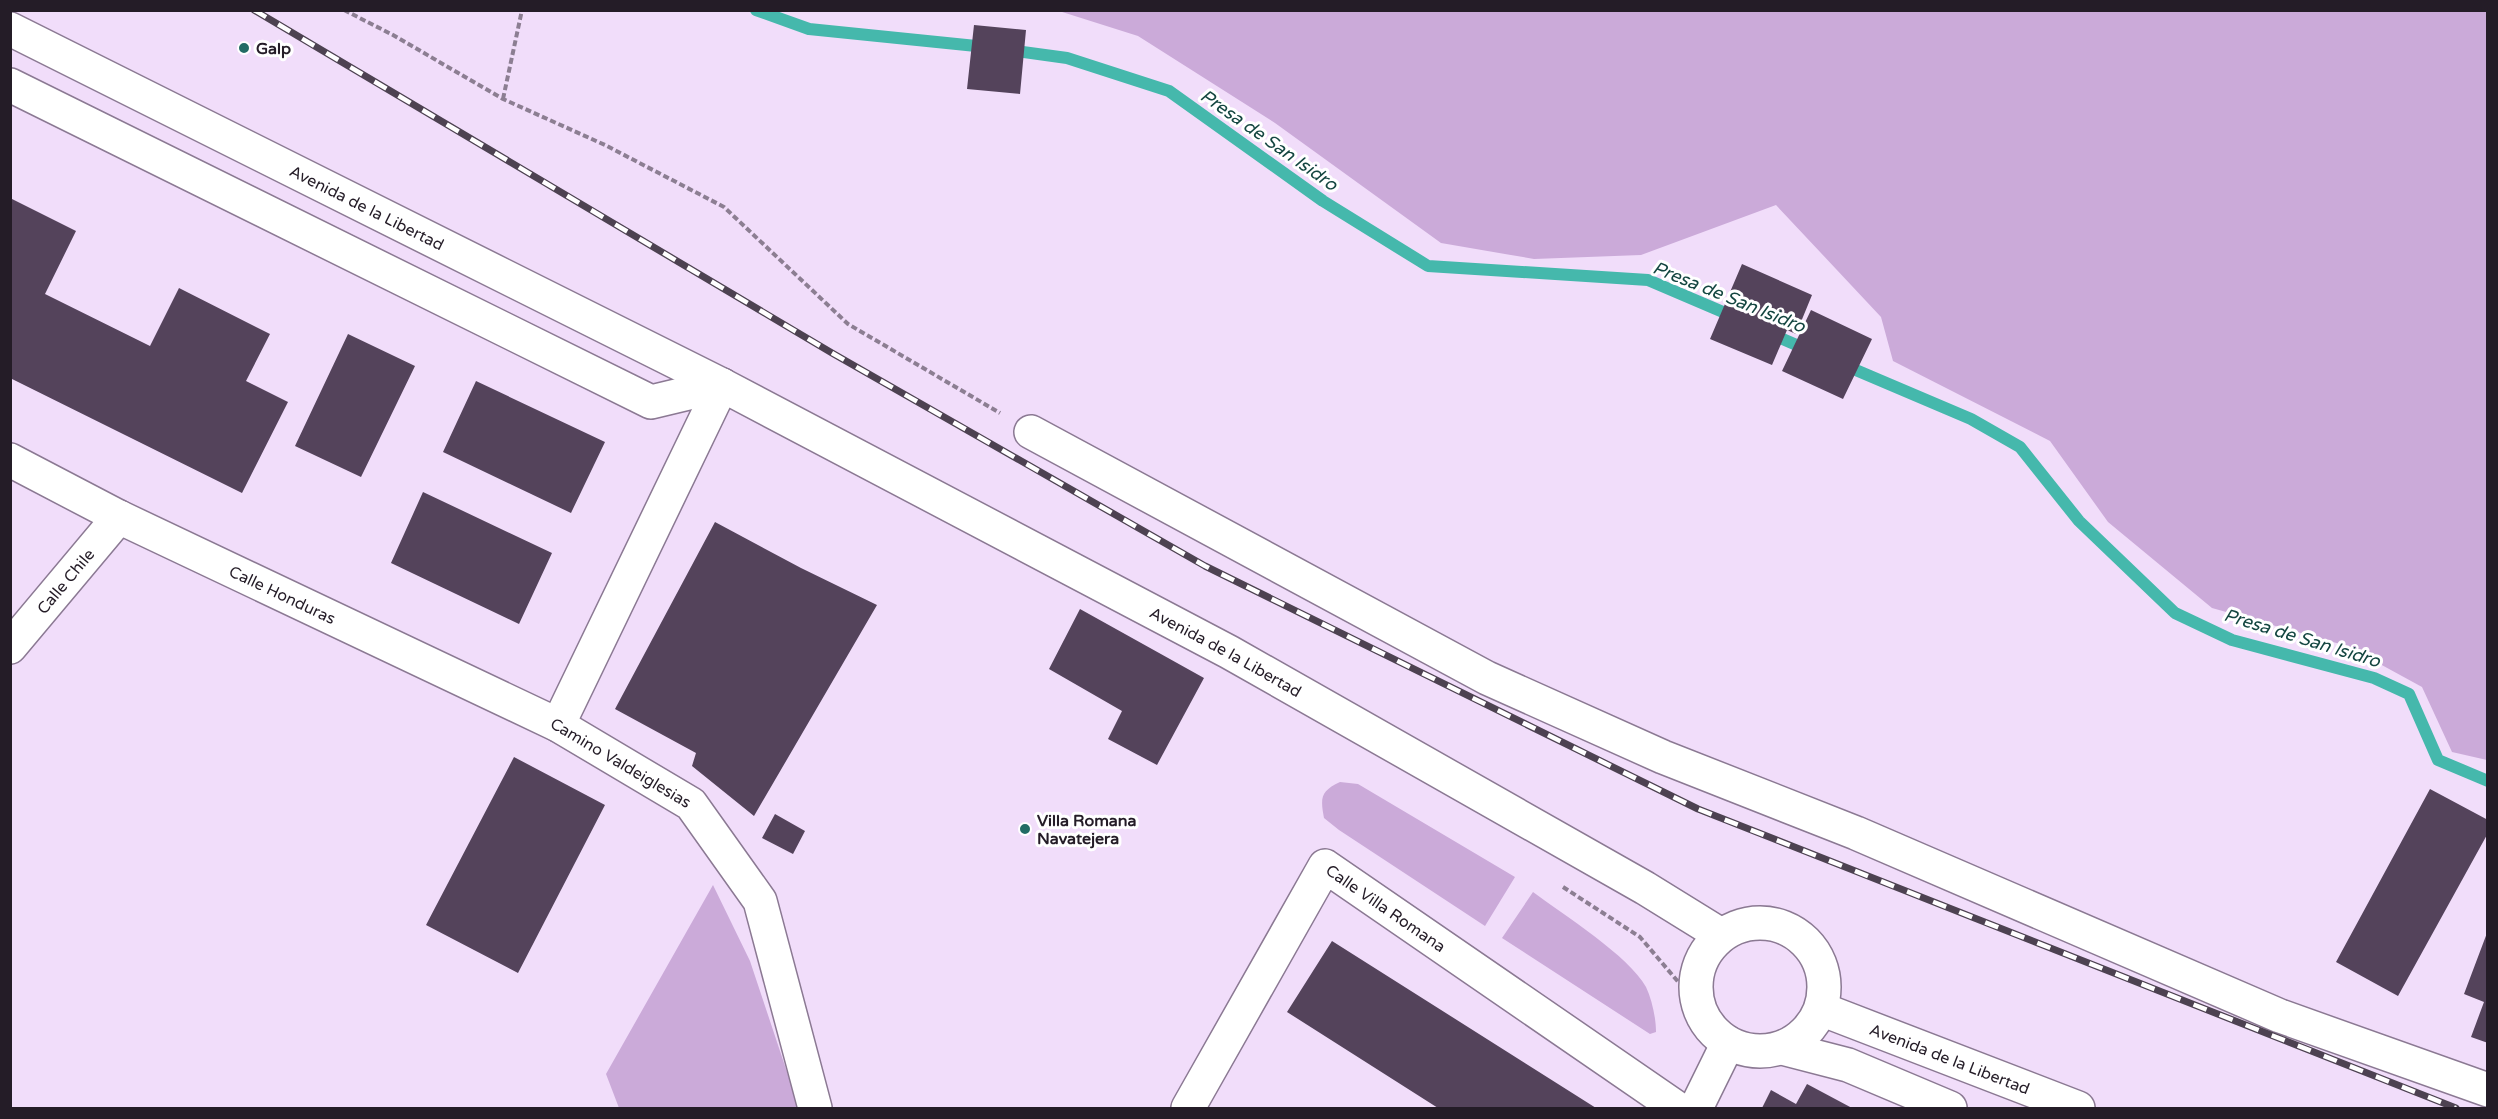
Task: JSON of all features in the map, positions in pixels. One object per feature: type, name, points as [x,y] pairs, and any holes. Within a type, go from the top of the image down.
[{"type":"street","name":"Avenida de la Libertad","points":[[10,29],[722,385],[1229,652],[1645,888],[1721,935]]},
{"type":"street","points":[[10,85],[651,402],[722,385]]},
{"type":"street","name":"Camino Valdeiglesias","points":[[722,385],[558,725],[691,804],[760,901],[814,1108]]},
{"type":"street","points":[[1031,432],[1487,678],[1663,757],[1856,833],[2280,1016],[2479,1087]]},
{"type":"street","name":"Calle Honduras","points":[[10,460],[119,518],[558,725]]},
{"type":"street","name":"Calle Chile","points":[[10,647],[119,518]]},
{"type":"street","name":"Calle Villa Romana","points":[[1188,1108],[1325,866],[1677,1108]]},
{"type":"street","points":[[1756,922],[1777,925],[1796,933],[1811,948],[1821,967],[1825,988],[1821,1009],[1812,1026],[1798,1039],[1782,1048],[1766,1052],[1749,1051],[1728,1043],[1705,1022],[1697,1004],[1695,985],[1699,967],[1707,949],[1721,935],[1737,927],[1756,922]]},
{"type":"street","name":"Avenida de la Libertad","points":[[1821,1009],[2078,1108]]},
{"type":"street","points":[[1696,1108],[1728,1043]]},
{"type":"street","points":[[1782,1048],[1848,1065],[1950,1108]]},
{"type":"path","points":[[344,10],[393,35],[502,99],[605,145],[724,207],[848,324],[1031,432]]},
{"type":"path","points":[[502,99],[522,10]]},
{"type":"shaded area","points":[[1059,11],[2487,11],[2487,760],[2452,752],[2422,687],[2347,646],[2212,608],[2108,522],[2050,441],[1893,361],[1881,317],[1776,205],[1641,255],[1534,259],[1441,243],[1275,123],[1138,36]]},
{"type":"shaded area","points":[[1340,782],[1358,784],[1515,877],[1485,926],[1324,818],[1323,796],[1329,788]]},
{"type":"shaded area","points":[[713,885],[750,961],[799,1108],[619,1108],[606,1074]]},
{"type":"shaded area","points":[[1533,892],[1595,936],[1638,975],[1650,998],[1656,1032],[1650,1034],[1502,938]]},
{"type":"building","points":[[974,25],[1026,30],[1020,94],[967,89]]},
{"type":"building","points":[[10,198],[76,231],[45,294],[150,346],[179,288],[270,334],[246,381],[288,402],[242,493],[10,378]]},
{"type":"building","points":[[1742,264],[1812,295],[1796,334],[1787,330],[1772,365],[1710,339]]},
{"type":"building","points":[[1811,310],[1872,339],[1843,399],[1782,371]]},
{"type":"building","points":[[348,334],[415,366],[361,477],[295,446]]},
{"type":"building","points":[[476,381],[605,442],[571,513],[443,452]]},
{"type":"building","points":[[423,492],[552,553],[519,624],[391,563]]},
{"type":"building","points":[[715,522],[877,605],[754,816],[692,766],[696,753],[615,709]]},
{"type":"building","points":[[1080,609],[1204,678],[1157,765],[1108,739],[1122,711],[1049,669]]},
{"type":"building","points":[[514,757],[605,805],[518,973],[426,925]]},
{"type":"building","points":[[2430,789],[2488,820],[2488,833],[2398,996],[2336,962]]},
{"type":"building","points":[[775,814],[805,831],[793,854],[762,838]]},
{"type":"building","points":[[2487,933],[2488,1043],[2471,1037],[2484,1002],[2464,994]]},
{"type":"building","points":[[1332,941],[1596,1108],[1438,1108],[1287,1012]]},
{"type":"building","points":[[1807,1084],[1852,1108],[1762,1108],[1771,1090],[1796,1104]]},
{"type":"waterway","name":"Presa de San Isidro","points":[[756,10],[809,29],[986,47]]},
{"type":"waterway","name":"Presa de San Isidro","points":[[1009,50],[1067,58],[1169,91],[1323,201],[1428,266],[1648,280],[1737,318]]},
{"type":"waterway","name":"Presa de San Isidro","points":[[1769,333],[1808,350]]},
{"type":"waterway","name":"Presa de San Isidro","points":[[1844,365],[1971,419],[2020,447],[2079,521],[2175,613],[2232,640],[2374,678],[2409,694],[2438,760],[2488,781]]},
{"type":"railway","points":[[254,10],[832,353],[1205,566],[1698,809],[2456,1108]]},
{"type":"place","name":"Galp","points":[[244,48]]},
{"type":"place","name":"Villa Romana Navatejera","points":[[1025,829]]}]
